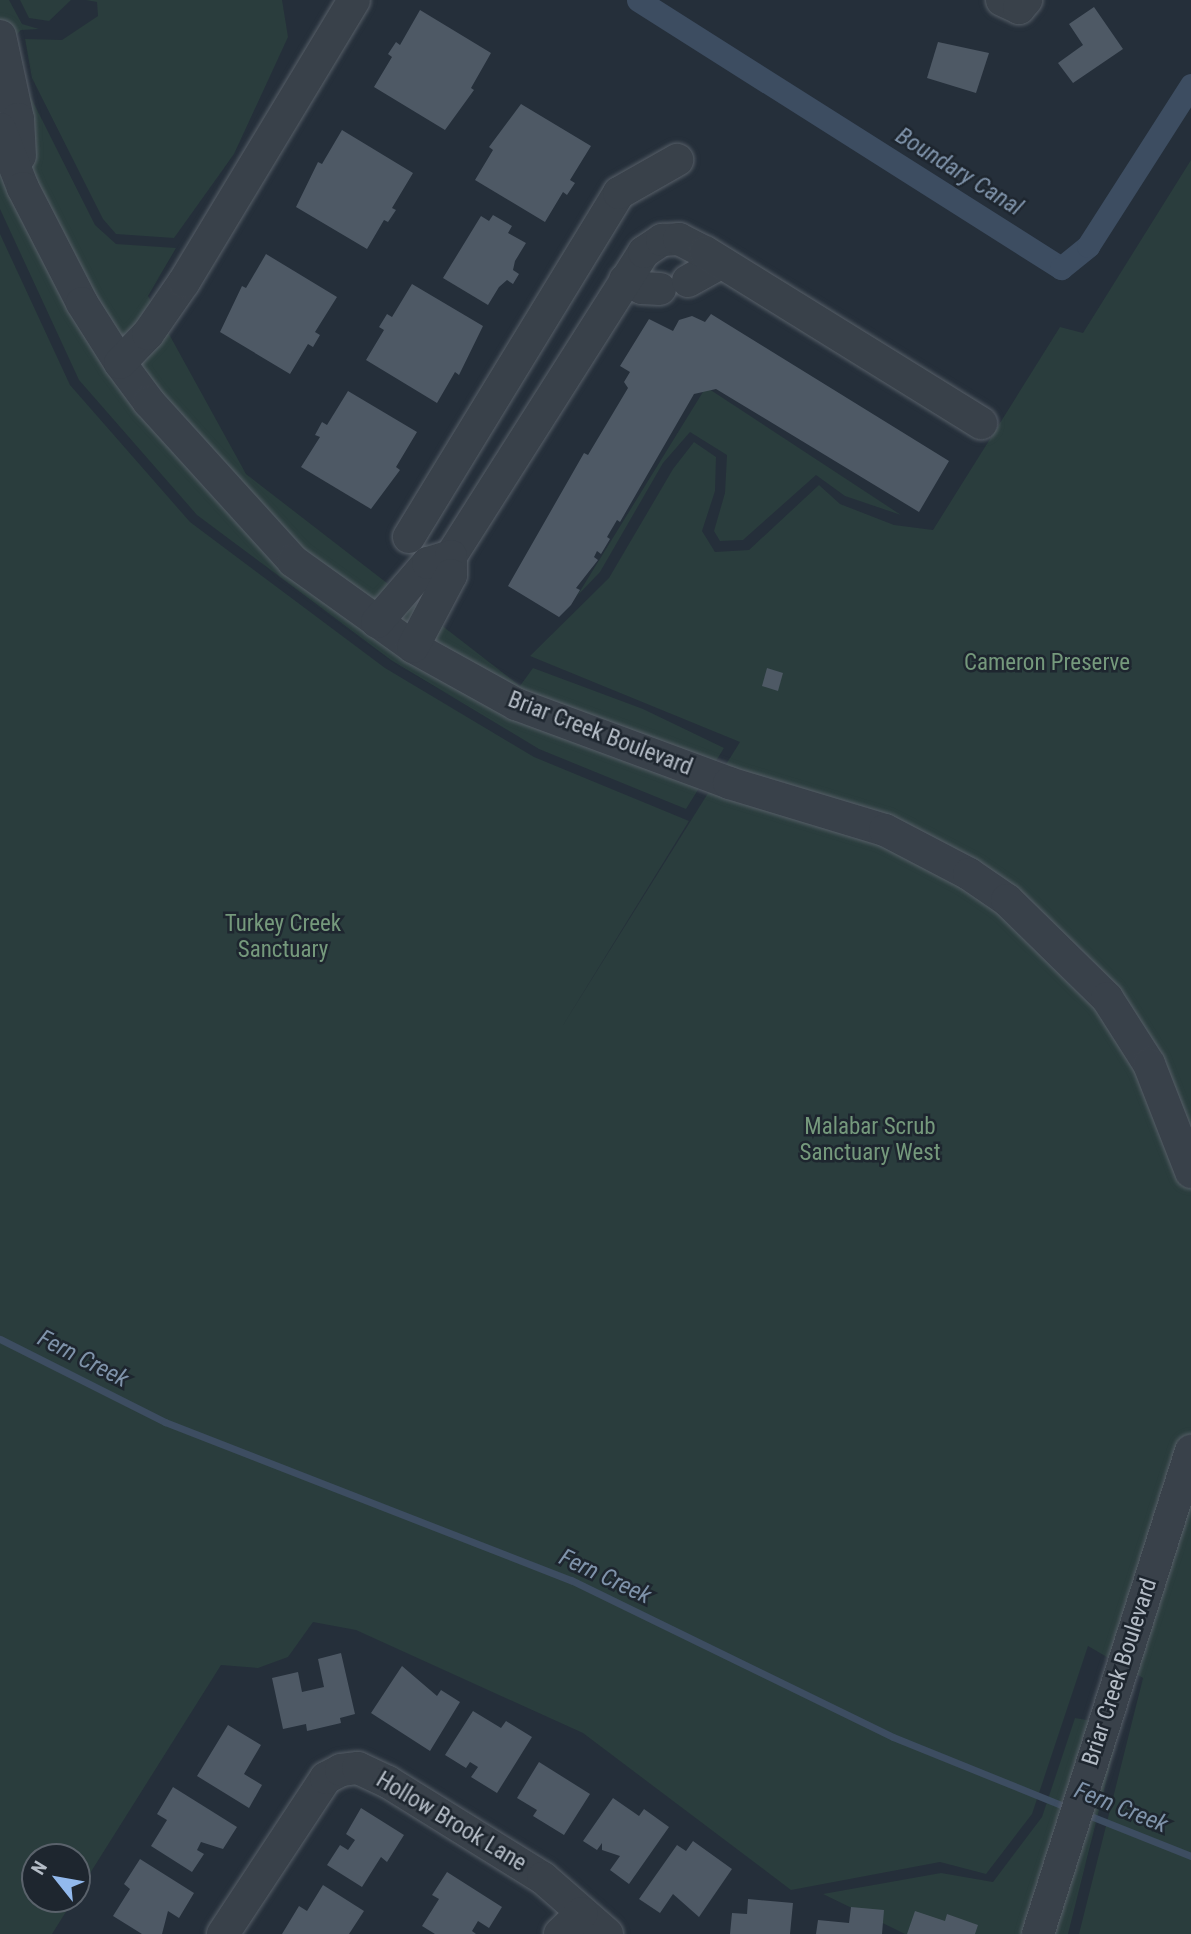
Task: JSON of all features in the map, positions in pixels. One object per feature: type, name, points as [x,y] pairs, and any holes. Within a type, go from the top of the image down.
[{"type":"street","points":[[1002,0],[1019,8],[1026,0]]},
{"type":"street","points":[[120,363],[148,334],[184,282],[352,1]]},
{"type":"street","name":"Briar Creek Boulevard","points":[[0,36],[18,119],[23,188]]},
{"type":"street","name":"Briar Creek Boulevard","points":[[0,129],[23,188],[82,303],[120,363],[149,402],[293,561],[413,647],[516,704],[729,783],[885,830],[969,874],[1007,900],[1107,998],[1149,1064],[1191,1172]]},
{"type":"street","points":[[409,537],[619,194],[677,160]]},
{"type":"street","points":[[413,647],[451,575],[451,556],[625,280],[644,252],[662,240],[679,239],[721,263],[981,423]]},
{"type":"street","points":[[625,280],[642,288],[674,285],[721,263]]},
{"type":"street","points":[[510,376],[550,401]]},
{"type":"street","points":[[377,622],[428,564],[451,556]]},
{"type":"street","name":"Briar Creek Boulevard","points":[[1038,1934],[1099,1733],[1191,1451]]},
{"type":"street","name":"Hollow Brook Lane","points":[[223,1934],[326,1778],[358,1768],[388,1782],[533,1871],[571,1924],[607,1934]]},
{"type":"green space","points":[[0,0],[9,0],[22,24],[39,29],[21,30],[15,36],[23,82],[95,225],[116,244],[176,248],[148,296],[246,474],[520,686],[533,668],[643,709],[724,748],[686,809],[539,749],[391,660],[197,515],[79,380],[0,209]]},
{"type":"green space","points":[[20,0],[71,0],[49,21],[29,18]]},
{"type":"green space","points":[[86,0],[282,0],[288,37],[234,154],[174,238],[116,234],[103,219],[32,78],[25,39],[62,40],[98,16],[97,2]]},
{"type":"green space","points":[[1191,160],[1191,1934],[1079,1934],[1143,1678],[1088,1646],[1032,1814],[986,1874],[940,1862],[791,1890],[583,1733],[356,1630],[313,1622],[288,1657],[258,1668],[221,1665],[91,1872],[91,1843],[21,1843],[21,1913],[65,1913],[52,1934],[0,1934],[0,234],[70,385],[190,522],[385,668],[534,757],[689,821],[560,1030],[740,742],[530,656],[609,578],[673,469],[694,442],[716,457],[715,491],[702,531],[715,552],[749,550],[819,485],[840,504],[894,525],[933,530],[1060,327],[1083,333]]},
{"type":"green space","points":[[706,387],[901,515],[845,496],[816,475],[743,540],[720,541],[714,531],[725,493],[727,455],[690,432],[663,463],[600,572],[577,596]]},
{"type":"green space","points":[[1075,1718],[1120,1726],[1068,1934],[905,1934],[823,1894],[941,1873],[993,1882],[1042,1817]]},
{"type":"building","points":[[1094,7],[1123,49],[1073,83],[1058,63],[1083,45],[1069,24]]},
{"type":"building","points":[[420,10],[491,53],[471,88],[474,90],[445,130],[374,87],[392,57],[388,54],[396,42],[400,45]]},
{"type":"building","points":[[938,42],[989,53],[976,93],[927,78]]},
{"type":"building","points":[[521,104],[591,146],[570,180],[575,183],[567,195],[563,192],[545,222],[475,180],[493,150],[489,147]]},
{"type":"building","points":[[342,130],[413,173],[392,208],[396,210],[388,222],[384,220],[367,249],[296,207],[318,162],[322,164]]},
{"type":"building","points":[[493,215],[512,226],[508,233],[526,243],[515,261],[513,270],[519,274],[513,284],[507,280],[499,287],[488,305],[443,278],[481,216],[489,221]]},
{"type":"building","points":[[266,254],[337,297],[315,332],[320,335],[313,347],[308,344],[290,374],[220,332],[242,286],[246,288]]},
{"type":"building","points":[[412,284],[483,326],[459,375],[455,372],[437,403],[366,360],[384,330],[379,327],[387,314],[392,317]]},
{"type":"building","points":[[711,314],[949,461],[919,512],[716,389],[694,394],[620,522],[617,520],[607,537],[610,539],[601,554],[597,551],[594,557],[598,560],[576,588],[580,590],[571,605],[559,617],[508,586],[584,453],[588,455],[628,388],[624,382],[630,372],[620,366],[649,319],[673,331],[679,320],[692,316],[705,322]]},
{"type":"building","points":[[348,391],[417,432],[396,467],[400,470],[371,509],[301,467],[320,437],[315,435],[322,422],[327,425]]},
{"type":"building","points":[[767,668],[783,673],[778,691],[762,686]]},
{"type":"building","points":[[341,1653],[355,1714],[340,1718],[341,1723],[307,1731],[306,1724],[283,1729],[272,1678],[298,1672],[302,1692],[324,1687],[318,1659]]},
{"type":"building","points":[[402,1666],[437,1696],[441,1690],[460,1702],[430,1751],[371,1713]]},
{"type":"building","points":[[473,1711],[501,1728],[506,1721],[532,1737],[497,1793],[471,1777],[478,1767],[470,1762],[466,1768],[445,1755]]},
{"type":"building","points":[[228,1725],[261,1745],[244,1774],[262,1785],[249,1808],[197,1776]]},
{"type":"building","points":[[539,1762],[590,1794],[564,1835],[533,1816],[537,1810],[517,1798]]},
{"type":"building","points":[[173,1787],[237,1827],[223,1849],[201,1842],[197,1850],[204,1854],[192,1872],[151,1846],[167,1820],[157,1814]]},
{"type":"building","points":[[613,1798],[639,1816],[644,1809],[669,1827],[629,1884],[610,1870],[620,1856],[602,1850],[602,1843],[597,1850],[583,1841]]},
{"type":"building","points":[[361,1808],[404,1835],[387,1862],[381,1857],[362,1887],[327,1865],[340,1845],[348,1850],[355,1840],[346,1834]]},
{"type":"building","points":[[693,1841],[732,1869],[699,1917],[673,1894],[660,1913],[639,1899],[677,1845],[686,1851]]},
{"type":"building","points":[[140,1859],[194,1893],[179,1918],[168,1911],[162,1934],[142,1934],[113,1916],[130,1889],[124,1884]]},
{"type":"building","points":[[447,1872],[502,1907],[489,1928],[478,1921],[472,1931],[476,1934],[435,1934],[422,1926],[439,1899],[432,1895]]},
{"type":"building","points":[[323,1885],[364,1911],[349,1934],[282,1934],[299,1906],[307,1911]]},
{"type":"building","points":[[748,1899],[793,1903],[790,1934],[730,1934],[732,1913],[747,1914]]},
{"type":"building","points":[[851,1907],[884,1910],[882,1934],[816,1934],[818,1920],[849,1923]]},
{"type":"building","points":[[915,1911],[945,1921],[947,1914],[978,1925],[975,1934],[907,1934]]},
{"type":"waterway","name":"Boundary Canal","points":[[638,0],[1061,268],[1088,246],[1191,85]]},
{"type":"waterway","name":"Fern Creek","points":[[0,1339],[165,1422],[571,1580],[893,1737],[1069,1808]]},
{"type":"waterway","name":"Fern Creek","points":[[1083,1813],[1191,1856]]},
{"type":"park label","name":"Cameron Preserve","points":[[1047,663]]},
{"type":"park label","name":"Turkey Creek Sanctuary","points":[[283,937]]},
{"type":"park label","name":"Malabar Scrub Sanctuary West","points":[[870,1140]]}]
